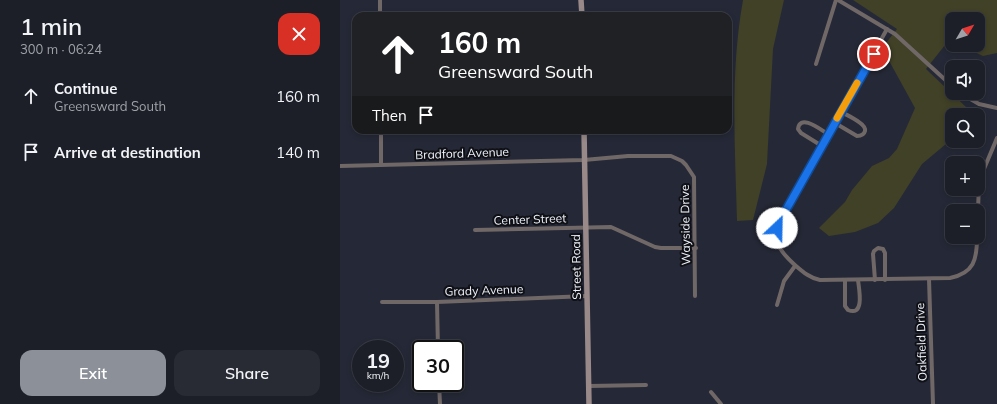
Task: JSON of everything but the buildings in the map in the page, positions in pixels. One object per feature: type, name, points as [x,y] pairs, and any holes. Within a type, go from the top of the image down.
[{"type":"main road","points":[[581,0],[582,12]]},
{"type":"main road","name":"Street Road","points":[[584,134],[589,404]]},
{"type":"street","points":[[380,0],[380,12]]},
{"type":"street","points":[[816,64],[837,0],[888,29],[903,40],[945,79]]},
{"type":"street","points":[[888,29],[782,217],[777,228],[776,240],[780,251],[804,273],[815,279],[824,281],[929,279],[957,277],[967,272],[974,263],[977,244]]},
{"type":"street","points":[[972,100],[979,104],[997,108]]},
{"type":"street","points":[[835,123],[857,136],[860,136],[864,132],[865,130],[863,125],[841,112]]},
{"type":"street","points":[[822,146],[799,132],[799,124],[801,122],[806,122],[828,134]]},
{"type":"street","points":[[381,134],[381,165]]},
{"type":"street","points":[[985,167],[997,138]]},
{"type":"street","name":"Wayside Drive","points":[[584,160],[628,156],[671,156],[682,161],[686,165],[694,177],[696,296]]},
{"type":"street","name":"Bradford Avenue","points":[[340,166],[584,160]]},
{"type":"street","name":"Center Street","points":[[475,230],[586,227],[615,228],[648,244],[661,248],[696,248]]},
{"type":"street","points":[[875,280],[873,253],[878,248],[883,249],[885,254],[885,280]]},
{"type":"street","points":[[777,305],[784,281],[795,266]]},
{"type":"street","name":"Oakfield Drive","points":[[929,279],[932,404]]},
{"type":"street","points":[[845,280],[845,306],[848,310],[854,312],[860,306],[858,280]]},
{"type":"street","name":"Grady Avenue","points":[[382,302],[437,302],[587,296]]},
{"type":"street","points":[[437,302],[438,340]]},
{"type":"street","points":[[589,386],[646,385]]},
{"type":"street","points":[[439,392],[440,404]]},
{"type":"street","points":[[711,392],[721,404]]},
{"type":"green space","points":[[743,0],[784,0],[773,49],[767,164],[753,220],[737,221],[734,110],[736,54]]},
{"type":"green space","points":[[853,0],[997,0],[997,53],[983,56],[975,52],[985,52],[985,12],[945,12],[945,45],[926,69],[945,87],[945,100],[959,100],[967,108],[945,108],[945,145],[922,164],[894,208],[878,223],[855,232],[829,236],[819,228],[845,202],[852,190],[872,166],[889,158],[897,149],[915,108],[882,48],[897,29]]},
{"type":"slow traffic","points":[[837,118],[857,83]]},
{"type":"route","points":[[777,228],[874,54]]}]
